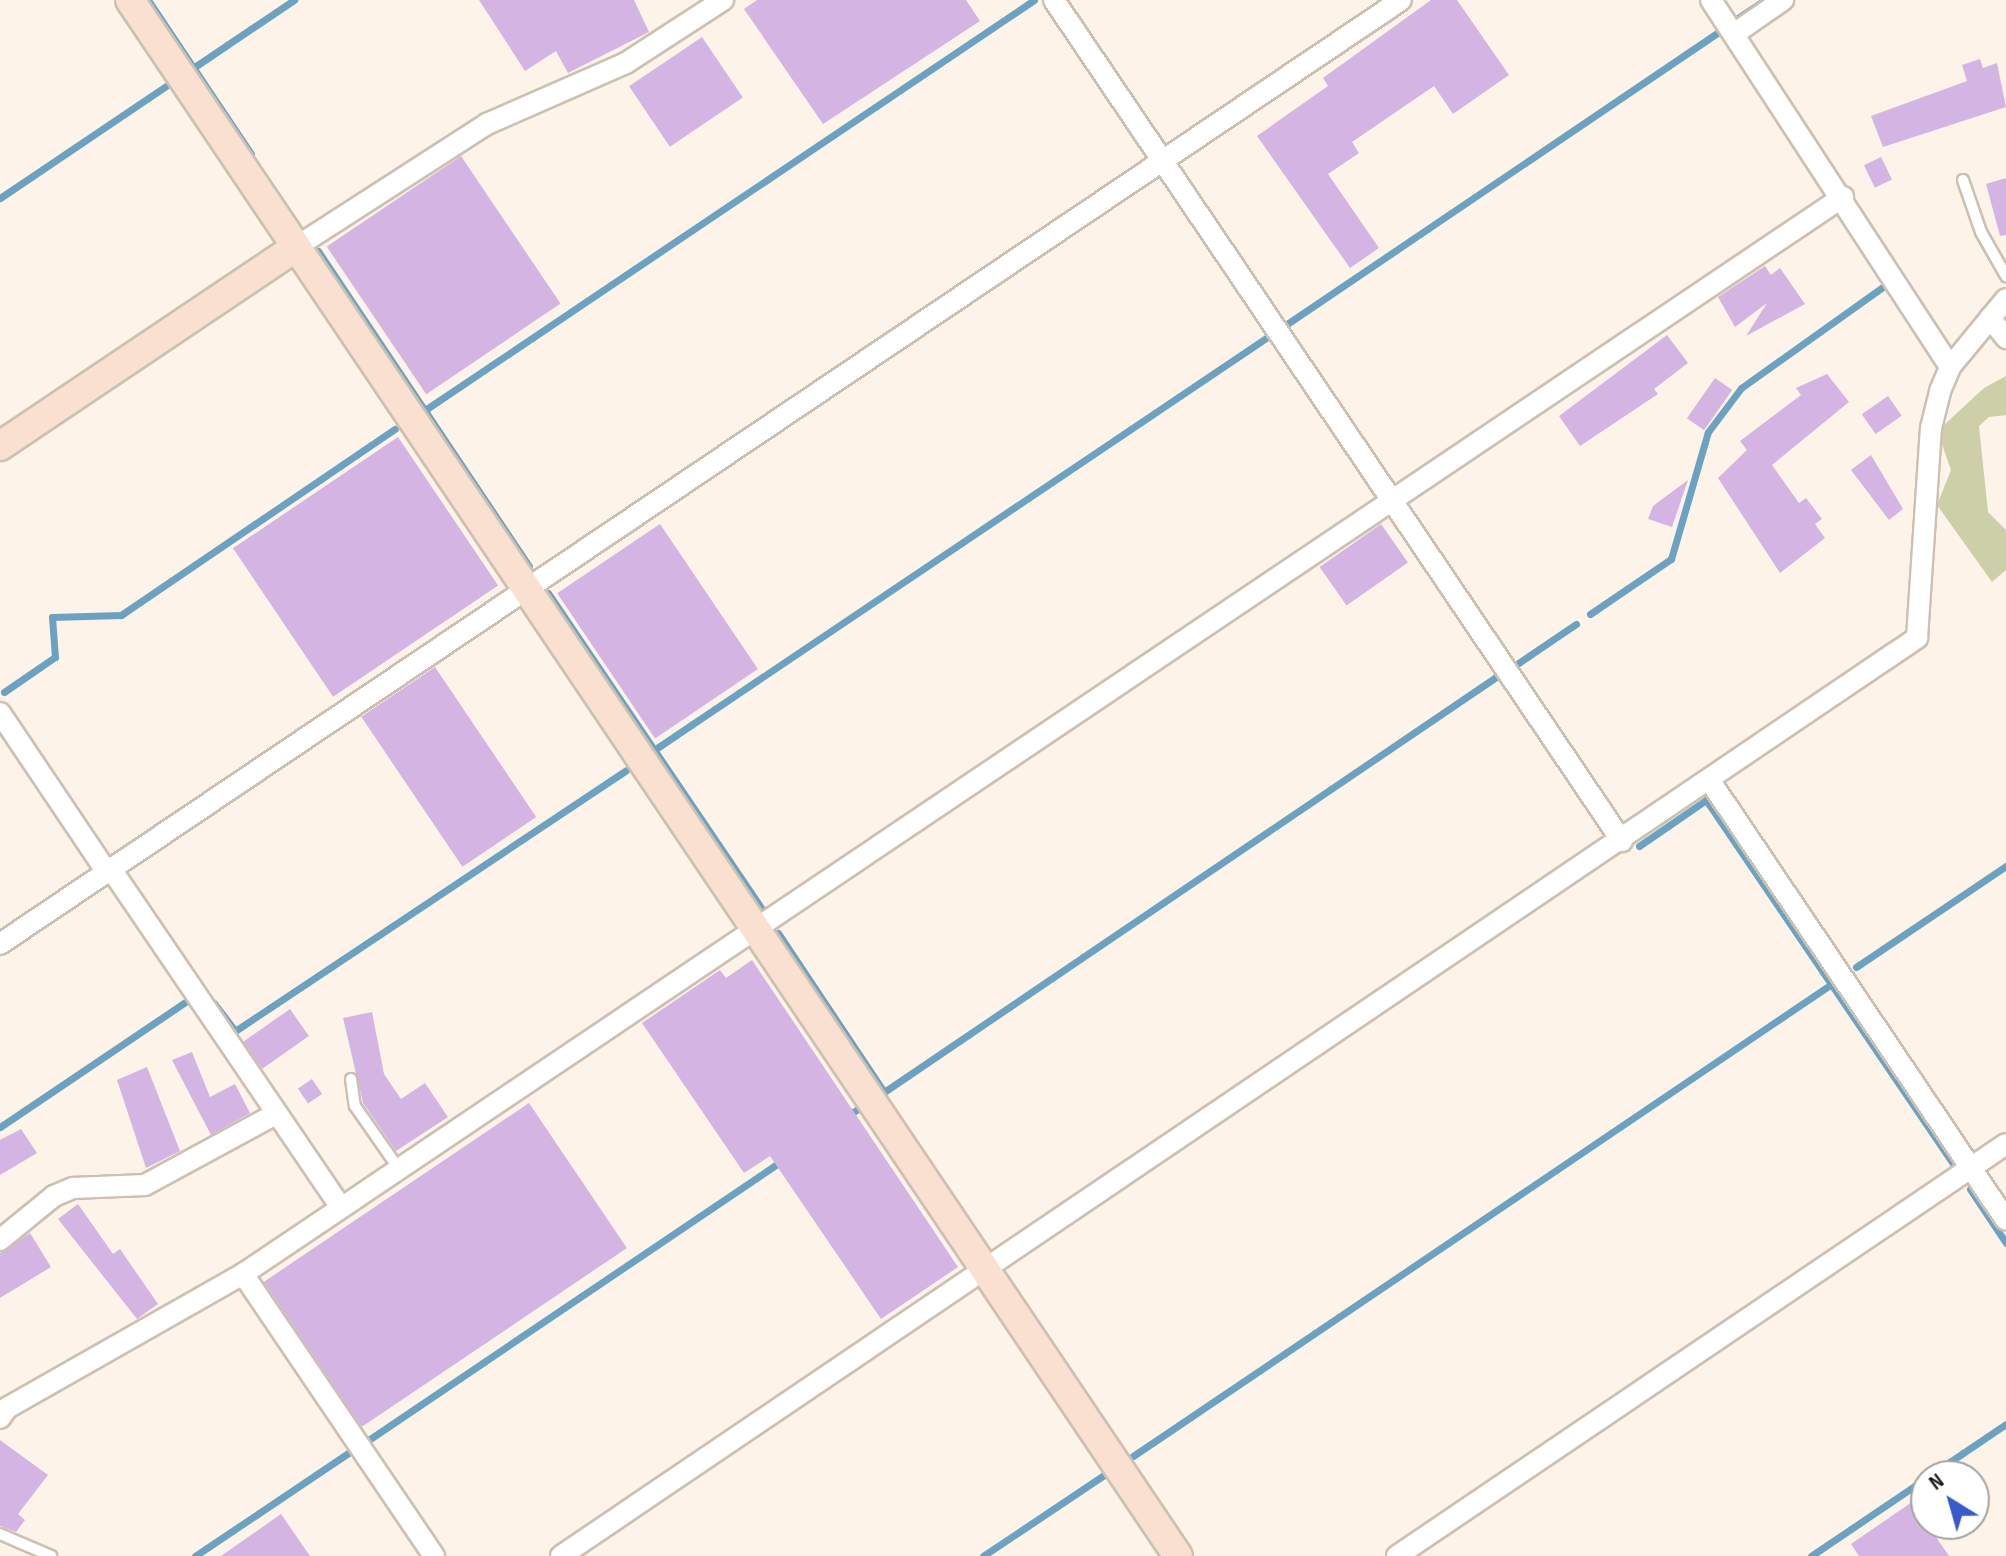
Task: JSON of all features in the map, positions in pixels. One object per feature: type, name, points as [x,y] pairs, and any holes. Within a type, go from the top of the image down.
[{"type":"street","points":[[130,0],[293,249],[1178,1556]]},
{"type":"street","points":[[0,446],[293,249],[487,124],[626,63],[723,0]]},
{"type":"street","points":[[1054,0],[1622,841]]},
{"type":"street","points":[[0,944],[1401,0]]},
{"type":"street","points":[[1711,0],[1843,197],[1950,367]]},
{"type":"street","points":[[1734,34],[1783,0]]},
{"type":"street","points":[[2,1408],[243,1274],[755,933],[1843,197]]},
{"type":"street","points":[[561,1556],[1622,841],[1917,638],[1931,428],[1950,367],[2006,299]]},
{"type":"street","points":[[1990,318],[2006,338]]},
{"type":"street","points":[[0,713],[341,1207]]},
{"type":"street","points":[[1710,781],[2006,1220]]},
{"type":"street","points":[[0,1240],[54,1196],[73,1188],[145,1185],[276,1114]]},
{"type":"street","points":[[1397,1556],[2006,1144]]},
{"type":"street","points":[[243,1274],[434,1556]]},
{"type":"lane","points":[[1963,180],[1981,232],[2006,276]]},
{"type":"lane","points":[[351,1079],[355,1106],[399,1169]]},
{"type":"lane","points":[[0,1534],[51,1556]]},
{"type":"green space","points":[[2006,376],[2006,415],[1989,417],[1979,426],[1988,512],[2006,530],[2006,570],[1992,582],[1937,505],[1951,470],[1939,436],[1945,424],[1984,388]]},
{"type":"building","points":[[479,0],[634,0],[649,32],[568,73],[556,51],[525,71]]},
{"type":"building","points":[[757,0],[966,0],[980,21],[823,124],[744,9]]},
{"type":"building","points":[[1431,0],[1457,0],[1509,75],[1453,114],[1434,86],[1352,142],[1359,153],[1328,174],[1379,248],[1350,268],[1257,136],[1328,86],[1323,78]]},
{"type":"building","points":[[702,37],[743,98],[670,147],[629,86]]},
{"type":"building","points":[[1980,59],[1983,68],[1997,63],[2006,107],[1883,147],[1871,116],[1967,81],[1962,65]]},
{"type":"building","points":[[461,156],[561,304],[426,394],[327,247]]},
{"type":"building","points":[[1881,157],[1892,179],[1875,188],[1864,165]]},
{"type":"building","points":[[2006,178],[2006,235],[2000,236],[1986,184]]},
{"type":"building","points":[[1765,266],[1771,275],[1780,268],[1805,304],[1746,336],[1767,303],[1735,327],[1718,297]]},
{"type":"building","points":[[1667,335],[1688,363],[1654,389],[1658,394],[1580,446],[1559,416]]},
{"type":"building","points":[[1827,374],[1849,402],[1772,465],[1799,503],[1806,498],[1822,519],[1815,524],[1825,538],[1780,573],[1718,478],[1747,450],[1740,441],[1801,395],[1796,388]]},
{"type":"building","points":[[1715,378],[1732,390],[1704,430],[1687,418]]},
{"type":"building","points":[[1888,396],[1902,416],[1876,434],[1862,414]]},
{"type":"building","points":[[398,437],[498,585],[333,697],[233,548]]},
{"type":"building","points":[[1871,455],[1903,509],[1889,520],[1851,470]]},
{"type":"building","points":[[1688,480],[1672,527],[1648,519],[1653,506]]},
{"type":"building","points":[[660,524],[758,669],[655,738],[557,593]]},
{"type":"building","points":[[1381,524],[1408,563],[1347,606],[1320,567]]},
{"type":"building","points":[[435,667],[536,817],[462,867],[361,717]]},
{"type":"building","points":[[752,960],[958,1267],[881,1319],[770,1156],[744,1173],[642,1023],[720,970],[726,978]]},
{"type":"building","points":[[290,1009],[309,1036],[262,1069],[243,1042]]},
{"type":"building","points":[[372,1012],[384,1074],[401,1099],[425,1083],[448,1117],[396,1151],[363,1103],[343,1018]]},
{"type":"building","points":[[192,1052],[210,1097],[235,1084],[250,1113],[211,1135],[172,1060]]},
{"type":"building","points":[[147,1067],[180,1151],[146,1168],[117,1080]]},
{"type":"building","points":[[312,1079],[322,1094],[308,1103],[298,1089]]},
{"type":"building","points":[[529,1103],[627,1248],[362,1427],[264,1282]]},
{"type":"building","points":[[21,1129],[37,1153],[0,1175],[0,1140]]},
{"type":"building","points":[[78,1204],[113,1254],[120,1249],[158,1304],[137,1319],[58,1219]]},
{"type":"building","points":[[30,1233],[51,1267],[0,1298],[0,1253]]},
{"type":"building","points":[[0,1440],[48,1475],[18,1514],[25,1520],[16,1532],[0,1526]]},
{"type":"building","points":[[1910,1503],[1910,1540],[1938,1540],[1949,1556],[1859,1556],[1851,1544]]},
{"type":"building","points":[[281,1514],[310,1556],[221,1556]]},
{"type":"waterway","points":[[148,0],[251,154]]},
{"type":"waterway","points":[[193,68],[294,0]]},
{"type":"waterway","points":[[425,410],[1034,0]]},
{"type":"waterway","points":[[1738,18],[1765,0]]},
{"type":"waterway","points":[[1284,326],[1720,31]]},
{"type":"waterway","points":[[0,198],[166,86]]},
{"type":"waterway","points":[[318,251],[529,566]]},
{"type":"waterway","points":[[1590,614],[1671,559],[1708,432],[1741,388],[1887,284]]},
{"type":"waterway","points":[[654,750],[1266,338]]},
{"type":"waterway","points":[[4,692],[55,657],[52,617],[121,615],[395,429]]},
{"type":"waterway","points":[[548,593],[761,908]]},
{"type":"waterway","points":[[1514,666],[1576,624]]},
{"type":"waterway","points":[[778,933],[884,1092],[1496,677]]},
{"type":"waterway","points":[[214,1003],[235,1031],[626,770]]},
{"type":"waterway","points":[[1639,846],[1706,800],[1953,1164]]},
{"type":"waterway","points":[[1856,967],[2006,866]]},
{"type":"waterway","points":[[1133,1456],[1833,983]]},
{"type":"waterway","points":[[0,1127],[190,999]]},
{"type":"waterway","points":[[846,1117],[858,1109]]},
{"type":"waterway","points":[[367,1441],[783,1160]]},
{"type":"waterway","points":[[1970,1189],[2006,1243]]},
{"type":"waterway","points":[[1953,1460],[2006,1424]]},
{"type":"waterway","points":[[195,1556],[353,1450]]},
{"type":"waterway","points":[[983,1556],[1104,1475]]},
{"type":"waterway","points":[[1811,1556],[1910,1489]]}]
